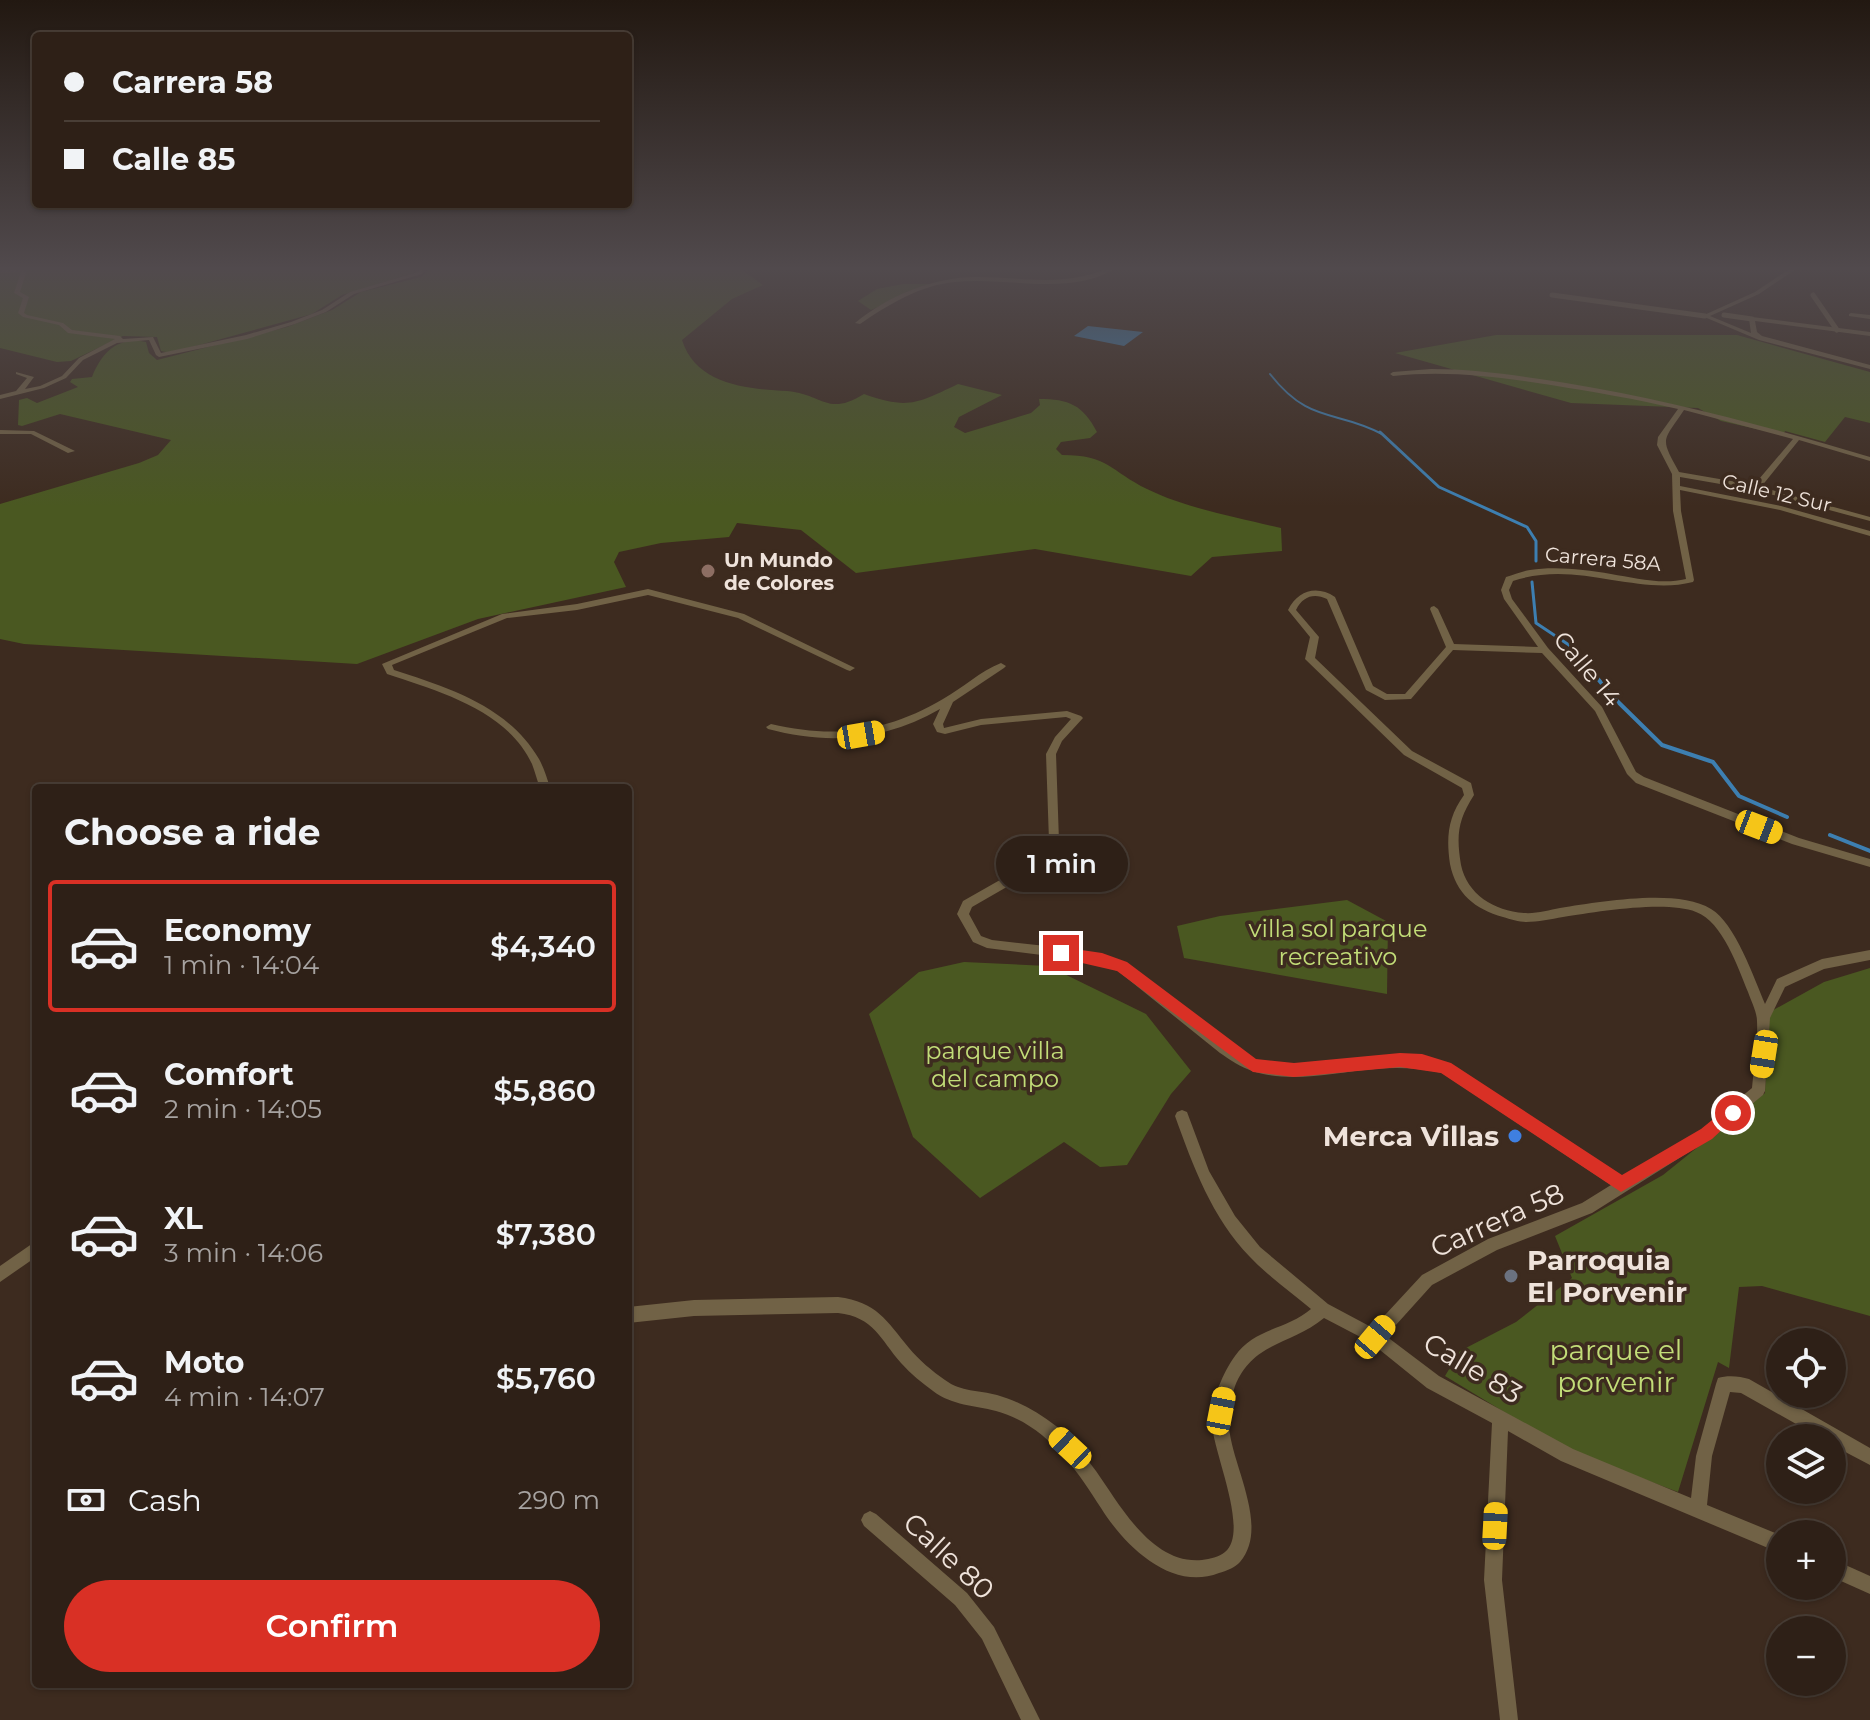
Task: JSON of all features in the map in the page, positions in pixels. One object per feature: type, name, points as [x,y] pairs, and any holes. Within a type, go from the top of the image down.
[{"type":"street","points":[[0,397],[64,377],[81,359],[104,347]]},
{"type":"street","points":[[155,347],[159,355],[201,347]]},
{"type":"street","points":[[1793,347],[1870,367]]},
{"type":"street","points":[[1393,374],[1442,370],[1497,374],[1619,393],[1798,437],[1870,459]]},
{"type":"street","points":[[18,373],[31,378],[18,393]]},
{"type":"street","name":"Carrera 58A","points":[[1509,579],[1523,572],[1568,570],[1685,583],[1690,580],[1675,487],[1676,474],[1661,445],[1662,437],[1682,408]]},
{"type":"street","points":[[0,432],[32,432],[71,451]]},
{"type":"street","points":[[1756,488],[1798,437]]},
{"type":"street","points":[[1676,474],[1756,488],[1870,519]]},
{"type":"street","name":"Calle 12 Sur","points":[[1675,487],[1781,508],[1870,534]]},
{"type":"street","name":"Calle 14","points":[[1509,579],[1505,590],[1508,599],[1545,650],[1599,709],[1632,774],[1648,786],[1796,841],[1870,863]]},
{"type":"street","points":[[544,784],[541,772],[526,750],[491,712],[475,702],[390,672],[387,664],[505,616],[577,607],[648,592],[741,616],[850,668]]},
{"type":"street","points":[[1451,647],[1408,697],[1385,697],[1369,688],[1331,597],[1306,594],[1299,597],[1292,610],[1315,637],[1310,659],[1333,683],[1408,753],[1467,786],[1469,795],[1451,826],[1460,886],[1471,898],[1505,914],[1525,918],[1679,901],[1696,906],[1709,913],[1725,934],[1764,1018]]},
{"type":"street","points":[[1434,609],[1451,647]]},
{"type":"street","points":[[1451,647],[1545,650]]},
{"type":"street","points":[[771,727],[815,736],[861,735],[928,712],[1001,666]]},
{"type":"street","points":[[949,700],[938,724],[940,730],[981,722],[1067,714],[1078,718],[1058,739],[1051,754],[1054,841],[1041,862],[967,904],[963,914],[977,939],[991,945],[1102,959],[1122,967],[1253,1066],[1294,1070],[1400,1060],[1422,1061],[1445,1068],[1621,1184]]},
{"type":"street","name":"Carrera 58","points":[[1375,1337],[1427,1280],[1493,1244],[1587,1208],[1621,1184],[1706,1134],[1758,1091],[1764,1018],[1781,983],[1822,964],[1870,955]]},
{"type":"street","name":"Calle 83","points":[[1182,1116],[1203,1174],[1230,1221],[1255,1252],[1323,1309],[1375,1337],[1433,1382],[1615,1477],[1698,1507],[1766,1538]]},
{"type":"street","points":[[0,1275],[32,1251]]},
{"type":"street","points":[[632,1315],[694,1308],[859,1308],[879,1320],[904,1354],[947,1392],[1010,1408],[1055,1435],[1083,1464],[1118,1520],[1142,1544],[1186,1568],[1205,1568],[1225,1564],[1234,1556],[1241,1535],[1238,1484],[1220,1427],[1231,1375],[1240,1358],[1260,1340],[1306,1324],[1323,1309]]},
{"type":"street","points":[[1698,1507],[1704,1456],[1720,1389],[1731,1382],[1743,1385],[1870,1457]]},
{"type":"street","points":[[1500,1417],[1493,1580],[1509,1720]]},
{"type":"street","name":"Calle 80","points":[[870,1520],[961,1599],[988,1633],[1031,1720]]},
{"type":"street","points":[[1846,1574],[1870,1585]]},
{"type":"green space","points":[[100,347],[71,361],[57,362],[0,348]]},
{"type":"green space","points":[[113,347],[147,347],[157,360],[207,347],[685,347],[699,367],[725,382],[799,393],[833,404],[852,401],[864,394],[892,402],[913,402],[958,384],[1002,395],[959,417],[954,427],[965,433],[1031,413],[1040,405],[1039,399],[1059,400],[1074,405],[1086,415],[1097,432],[1090,438],[1061,442],[1056,449],[1062,455],[1100,461],[1147,489],[1178,502],[1281,528],[1282,551],[1212,557],[1191,576],[1035,549],[856,573],[801,530],[737,523],[729,537],[661,543],[619,552],[614,562],[626,587],[478,619],[357,664],[24,644],[0,639],[0,504],[139,463],[158,455],[171,440],[60,414],[18,425],[19,400],[27,398],[37,403],[78,387],[70,382],[72,379],[92,377],[106,353]]},
{"type":"green space","points":[[160,347],[191,347],[170,353],[161,351]]},
{"type":"green space","points":[[1427,347],[1781,347],[1870,372],[1870,423],[1845,417],[1825,442],[1785,431],[1783,435],[1721,421],[1698,408],[1571,403],[1395,353]]},
{"type":"green space","name":"villa sol parque recreativo","points":[[1347,900],[1388,922],[1387,994],[1184,958],[1177,926],[1220,916]]},
{"type":"green space","name":"parque villa del campo","points":[[964,962],[1048,966],[1146,1014],[1191,1071],[1171,1094],[1127,1165],[1100,1167],[1064,1142],[980,1198],[913,1137],[869,1014],[919,972]]},
{"type":"green space","name":"parque el porvenir","points":[[1870,968],[1870,1316],[1762,1286],[1739,1287],[1729,1368],[1718,1362],[1678,1492],[1567,1450],[1445,1376],[1460,1351],[1516,1322],[1572,1278],[1555,1236],[1663,1175],[1765,1093],[1768,1013],[1824,982]]},
{"type":"waterway","points":[[1270,374],[1284,390],[1311,409],[1382,434]]},
{"type":"waterway","points":[[1380,432],[1439,487],[1527,527],[1536,541],[1536,561]]},
{"type":"waterway","points":[[1532,582],[1536,623],[1571,646]]},
{"type":"waterway","points":[[1571,646],[1612,696],[1662,745],[1713,762],[1739,796],[1787,817]]},
{"type":"waterway","points":[[1830,835],[1870,851]]},
{"type":"place","name":"Un Mundo de Colores","points":[[708,571]]},
{"type":"place","name":"Merca Villas","points":[[1515,1136]]},
{"type":"place","name":"Parroquia El Porvenir","points":[[1511,1276]]},
{"type":"route","points":[[1061,953],[1102,959],[1122,967],[1253,1066],[1294,1070],[1400,1060],[1422,1061],[1445,1068],[1621,1184],[1706,1134],[1733,1113]]}]
